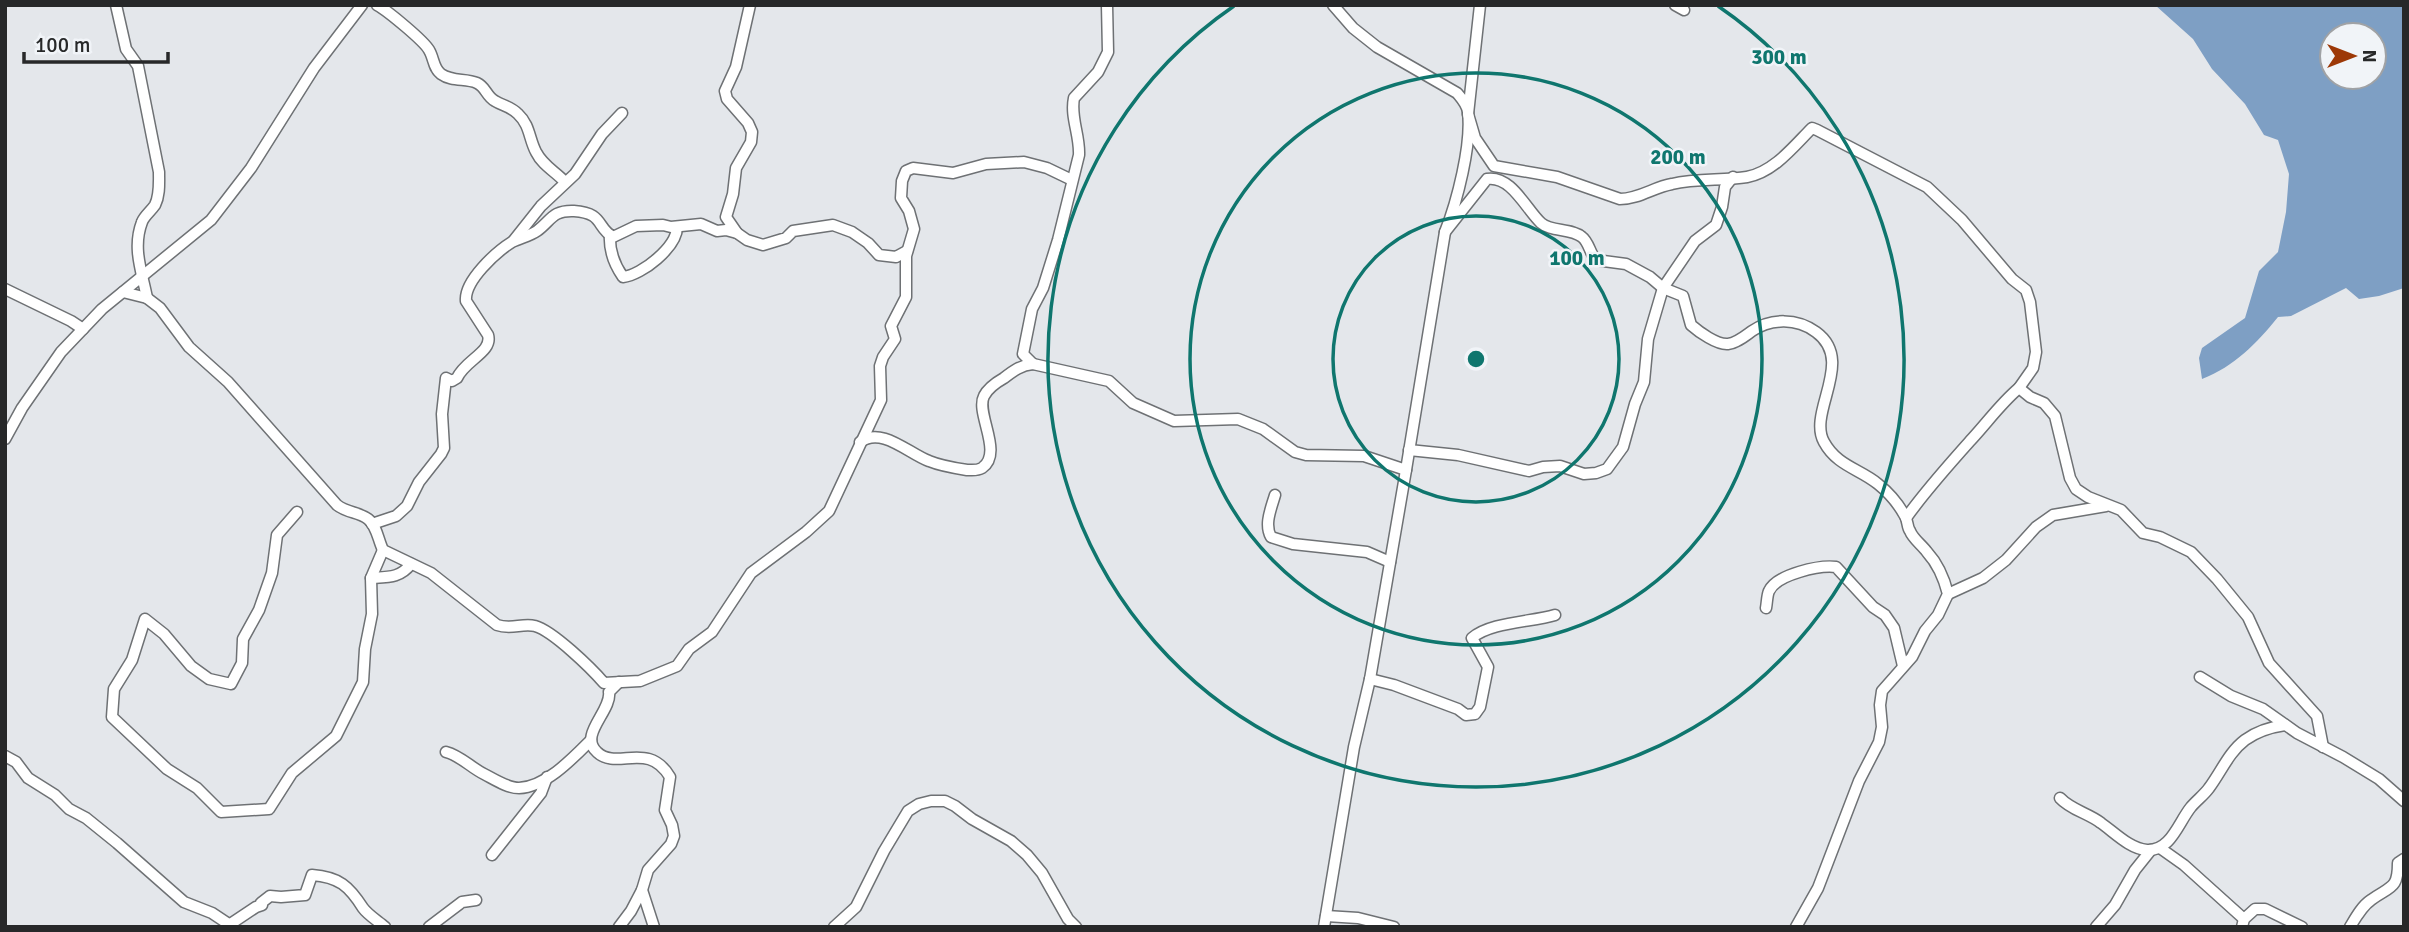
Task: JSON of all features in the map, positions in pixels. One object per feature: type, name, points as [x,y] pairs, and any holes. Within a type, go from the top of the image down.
[{"type":"street","points":[[116,5],[125,49],[138,66],[159,172],[155,204],[142,220],[137,243],[137,262],[147,298]]},
{"type":"street","points":[[5,439],[22,408],[61,352],[142,275],[211,220],[251,168],[314,68],[362,5]]},
{"type":"street","points":[[377,5],[422,40],[431,52],[433,64],[440,74],[463,82],[474,82],[486,88],[496,103],[505,104],[521,117],[529,129],[534,149],[541,161],[565,182]]},
{"type":"street","points":[[737,233],[726,217],[733,194],[736,168],[751,142],[752,132],[748,123],[727,99],[725,91],[736,67],[750,5]]},
{"type":"street","points":[[1033,364],[1023,354],[1032,309],[1043,288],[1058,240],[1080,140],[1073,114],[1073,98],[1098,72],[1108,52],[1107,5]]},
{"type":"street","points":[[1333,5],[1353,28],[1377,47],[1457,93],[1463,99],[1475,138],[1494,166],[1556,177],[1620,199],[1631,199],[1669,184],[1749,177],[1787,154],[1812,128],[1927,187],[1962,220],[2012,279],[2026,289],[2036,352],[2033,368],[2018,388],[1998,406],[1906,518]]},
{"type":"street","points":[[1394,927],[1358,918],[1325,921],[1354,747],[1370,679],[1445,232],[1452,215],[1465,153],[1480,5]]},
{"type":"street","points":[[372,524],[396,516],[407,506],[419,482],[443,448],[442,414],[446,378],[452,381],[457,378],[461,369],[488,347],[490,340],[469,307],[465,294],[469,285],[486,264],[512,242],[541,206],[575,174],[602,134],[622,113]]},
{"type":"street","points":[[123,292],[147,298],[160,308],[189,347],[228,382],[337,505],[346,512],[367,518],[383,550],[431,573],[497,625],[507,628],[526,625],[538,627],[592,669],[604,683],[647,680],[677,666],[689,649],[712,632],[751,573],[829,512],[881,400],[880,366],[883,356],[895,339],[891,326],[906,297],[907,251],[914,229],[909,211],[901,198],[902,181],[906,171],[909,168],[953,173],[986,164],[1024,162],[1048,168],[1072,180]]},
{"type":"street","points":[[1409,450],[1458,454],[1529,471],[1560,466],[1584,474],[1607,469],[1623,447],[1634,404],[1644,382],[1648,339],[1663,288],[1695,241],[1716,225],[1725,187],[1733,177]]},
{"type":"street","points":[[1445,232],[1487,179],[1493,178],[1514,191],[1543,225],[1586,239],[1596,260],[1626,264],[1650,277],[1663,288],[1683,296],[1691,325],[1720,342],[1736,342],[1756,328],[1775,321],[1793,321],[1816,332],[1830,347],[1832,378],[1821,417],[1823,441],[1845,466],[1876,482],[1906,518],[1910,532],[1930,554],[1944,576],[1948,594],[1945,604],[1925,631],[1912,657],[1882,691],[1882,727],[1879,742],[1858,781],[1818,888],[1796,927]]},
{"type":"street","points":[[512,242],[537,231],[549,218],[570,211],[592,215],[600,220],[610,235],[610,245],[623,277],[642,271],[670,246],[677,227]]},
{"type":"street","points":[[610,235],[613,237],[636,226],[677,227],[701,224],[717,231],[737,233],[747,240],[763,245],[786,238],[793,231],[833,225],[852,232],[879,255],[896,257],[907,251]]},
{"type":"street","points":[[5,289],[83,329]]},
{"type":"street","points":[[860,442],[872,437],[883,438],[929,461],[976,471],[988,461],[990,448],[982,398],[1003,378],[1023,365],[1033,364],[1109,381],[1133,403],[1174,421],[1238,419],[1263,429],[1295,452],[1306,455],[1364,456],[1406,470]]},
{"type":"street","points":[[2018,388],[2044,403],[2054,416],[2067,468],[2076,489],[2088,497],[2113,505],[2143,533],[2160,537],[2191,552],[2217,579],[2248,617],[2269,663],[2317,716],[2323,747]]},
{"type":"street","points":[[1275,495],[1267,521],[1270,537],[1293,544],[1367,552],[1390,562]]},
{"type":"street","points":[[1948,594],[1983,578],[2006,560],[2036,527],[2053,515],[2113,505]]},
{"type":"street","points":[[297,512],[277,535],[272,573],[259,610],[243,639],[242,663],[232,684],[209,679],[191,666],[164,634],[145,619],[132,660],[114,689],[112,718],[167,769],[197,788],[221,811],[269,809],[292,773],[336,736],[363,682],[365,649],[372,614],[371,578],[383,550]]},
{"type":"street","points":[[371,578],[396,577],[405,572],[411,564]]},
{"type":"street","points":[[1766,608],[1769,590],[1776,584],[1815,567],[1836,568],[1873,607],[1885,615],[1894,628],[1903,666]]},
{"type":"street","points":[[1370,679],[1394,685],[1458,709],[1466,715],[1475,714],[1480,707],[1488,667],[1472,638],[1476,634],[1508,624],[1535,621],[1555,615]]},
{"type":"street","points":[[2200,677],[2231,696],[2263,709],[2285,725],[2379,779],[2404,801]]},
{"type":"street","points":[[446,752],[460,756],[480,772],[505,785],[519,788],[539,783],[591,740],[610,699],[608,692],[620,682]]},
{"type":"street","points":[[2096,927],[2110,912],[2135,870],[2155,849],[2168,841],[2190,808],[2209,789],[2229,757],[2244,741],[2272,727],[2285,725]]},
{"type":"street","points":[[591,740],[600,755],[643,757],[656,761],[670,777],[665,810],[674,836],[671,844],[648,870],[642,890],[619,927]]},
{"type":"street","points":[[5,756],[16,762],[28,778],[55,795],[69,809],[86,818],[117,843],[184,902],[212,913],[230,926],[262,905],[270,895],[305,895],[312,875],[331,876],[351,891],[364,910],[385,927]]},
{"type":"street","points":[[492,855],[541,793],[547,777]]},
{"type":"street","points":[[2060,798],[2067,805],[2098,820],[2132,845],[2143,850],[2155,849],[2184,865],[2243,923],[2255,909],[2266,909],[2302,927]]},
{"type":"street","points":[[834,927],[856,906],[884,850],[908,811],[919,804],[945,801],[1011,841],[1027,855],[1042,873],[1068,919],[1076,927]]},
{"type":"street","points":[[2350,927],[2369,901],[2395,884],[2398,878],[2398,863],[2404,859]]},
{"type":"street","points":[[642,890],[654,927]]},
{"type":"street","points":[[429,927],[462,902],[476,900]]},
{"type":"street","points":[[631,911],[648,908]]},
{"type":"water","points":[[2155,5],[2404,5],[2404,288],[2359,299],[2346,288],[2291,316],[2278,317],[2244,353],[2225,368],[2202,379],[2199,358],[2202,348],[2245,318],[2259,271],[2278,252],[2286,212],[2289,174],[2278,140],[2264,135],[2245,104],[2212,69],[2193,39]]}]
